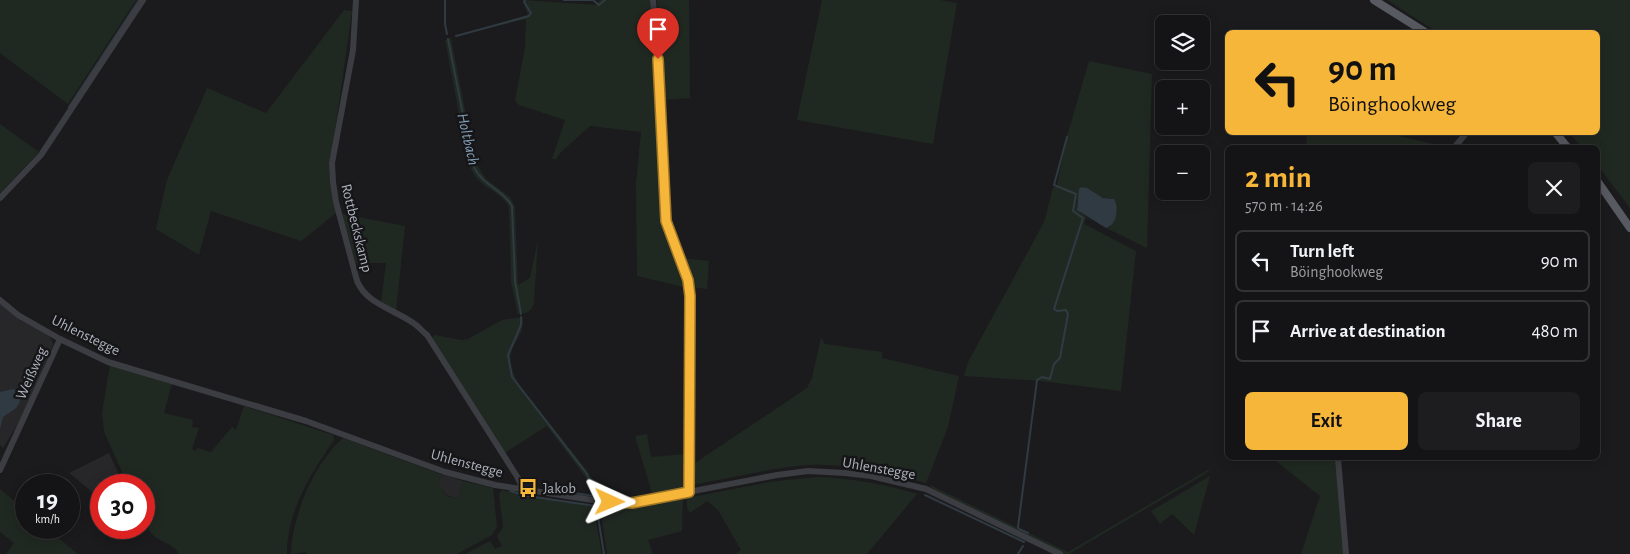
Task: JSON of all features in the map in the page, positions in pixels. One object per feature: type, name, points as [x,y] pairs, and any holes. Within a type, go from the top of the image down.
[{"type":"main road","points":[[1374,0],[1422,30]]},
{"type":"main road","points":[[1557,135],[1566,145]]},
{"type":"main road","points":[[1600,185],[1630,228]]},
{"type":"street","points":[[0,198],[42,155],[143,0]]},
{"type":"street","name":"Rottbeckskamp","points":[[356,0],[353,50],[333,150],[332,166],[336,202],[361,290],[379,304],[415,324],[427,336],[518,478],[523,490]]},
{"type":"street","points":[[653,0],[661,99],[666,221],[688,280],[690,296],[689,492]]},
{"type":"street","points":[[1456,145],[1465,135]]},
{"type":"street","name":"Uhlenstegge","points":[[0,300],[18,315],[60,339],[108,362],[306,422],[444,472],[523,490],[595,501],[632,503],[808,471],[871,476],[926,489],[1060,554]]},
{"type":"street","name":"Weißweg","points":[[0,470],[60,339]]},
{"type":"street","points":[[1338,460],[1346,554]]},
{"type":"shaded area","points":[[0,0],[136,0],[68,104],[0,53]]},
{"type":"shaded area","points":[[523,0],[596,5],[600,0],[650,0],[663,221],[688,288],[637,276],[636,184],[641,132],[590,126],[561,152],[556,159],[552,159],[565,120],[519,105],[515,101],[525,47],[526,19],[456,36],[528,15]]},
{"type":"shaded area","points":[[657,0],[689,0],[690,98],[665,100]]},
{"type":"shaded area","points":[[822,0],[940,0],[957,3],[933,144],[797,120]]},
{"type":"shaded area","points":[[1387,0],[1630,0],[1630,208],[1600,169],[1600,145],[1580,145],[1571,135],[1600,135],[1600,30],[1434,30]]},
{"type":"shaded area","points":[[344,10],[352,11],[329,174],[336,213],[301,241],[211,211],[199,255],[156,229],[167,180],[207,88],[266,113]]},
{"type":"shaded area","points":[[451,38],[475,161],[486,179],[510,197],[515,207],[518,285],[530,278],[538,240],[534,303],[528,312],[518,314],[511,282],[509,207],[499,195],[482,184],[472,171],[468,161],[445,40]]},
{"type":"shaded area","points":[[1089,61],[1152,74],[1147,248],[1106,228],[1110,227],[1112,198],[1100,196],[1081,187],[1077,204],[1081,213],[1092,221],[1086,218],[1084,224],[1136,251],[1121,391],[1041,381],[964,376],[968,362],[1044,222],[1053,188],[1057,185],[1067,136]]},
{"type":"shaded area","points":[[0,124],[39,152],[0,193]]},
{"type":"shaded area","points":[[1306,135],[1395,135],[1438,145],[1307,145]]},
{"type":"shaded area","points":[[1081,187],[1087,188],[1103,198],[1114,199],[1116,202],[1116,215],[1115,220],[1110,226],[1106,228],[1077,210],[1079,189]]},
{"type":"shaded area","points":[[342,214],[405,226],[396,311],[381,302],[386,263],[356,263]]},
{"type":"shaded area","points":[[681,258],[709,261],[707,289],[691,287]]},
{"type":"shaded area","points":[[0,304],[49,336],[53,345],[21,419],[3,448],[0,445]]},
{"type":"shaded area","points":[[523,317],[523,327],[511,352],[513,370],[518,383],[585,468],[592,478],[598,496],[592,495],[589,482],[547,426],[503,454],[431,338],[435,335],[461,340],[468,339],[502,320]]},
{"type":"shaded area","points":[[821,337],[825,344],[882,352],[882,358],[959,376],[948,427],[926,483],[868,469],[839,465],[809,465],[750,473],[692,485],[689,467],[807,388],[812,378]]},
{"type":"shaded area","points":[[110,365],[172,384],[164,413],[193,420],[192,427],[199,428],[192,449],[196,451],[197,448],[211,452],[232,427],[236,430],[244,406],[333,435],[334,440],[309,480],[296,508],[288,538],[287,554],[179,554],[171,545],[155,537],[155,474],[123,474],[104,432],[102,413]]},
{"type":"shaded area","points":[[13,389],[20,394],[20,402],[16,408],[3,417],[0,429],[0,392]]},
{"type":"shaded area","points":[[647,434],[651,457],[687,454],[686,487],[684,490],[656,497],[651,494],[635,436]]},
{"type":"shaded area","points":[[343,438],[443,475],[438,482],[446,496],[458,499],[463,481],[493,488],[497,527],[492,535],[457,554],[307,554],[306,552],[291,554],[295,523],[306,491],[323,461]]},
{"type":"shaded area","points":[[109,453],[119,474],[90,474],[90,490],[80,482],[80,474],[69,473]]},
{"type":"shaded area","points":[[1275,460],[1336,460],[1344,554],[1301,554],[1320,496]]},
{"type":"shaded area","points":[[1211,468],[1205,474],[1069,554],[1064,554],[931,488],[930,485],[1068,552]]},
{"type":"shaded area","points":[[443,475],[463,481],[458,499],[446,495],[437,482]]},
{"type":"shaded area","points":[[1210,476],[1194,535],[1172,514],[1160,524],[1151,511]]},
{"type":"shaded area","points":[[816,477],[867,482],[917,494],[867,554],[735,554],[741,550],[718,510],[707,501],[690,513],[687,508],[687,498],[769,482]]},
{"type":"shaded area","points":[[0,489],[15,502],[15,539],[60,539],[78,554],[6,554],[14,543],[0,532]]},
{"type":"shaded area","points":[[502,490],[527,497],[593,506],[602,554],[465,554],[490,541],[495,549],[502,546],[497,536],[503,527],[499,494]]},
{"type":"shaded area","points":[[641,495],[638,499],[599,499],[598,496],[619,498]]},
{"type":"shaded area","points":[[683,499],[682,531],[648,540],[653,554],[607,554],[600,507],[638,507]]},
{"type":"waterway","points":[[69,107],[139,0]]},
{"type":"waterway","name":"Holtbach","points":[[445,0],[447,34]]},
{"type":"waterway","points":[[456,36],[529,16],[531,13],[524,2],[525,0]]},
{"type":"waterway","points":[[564,0],[593,0],[599,5],[605,0]]},
{"type":"waterway","name":"Holtbach","points":[[448,39],[473,165],[482,178],[503,195],[512,206],[515,281],[521,314]]},
{"type":"waterway","points":[[1028,533],[1018,527],[1037,380],[1042,377],[1050,379],[1054,364],[1060,358],[1068,314],[1066,310],[1057,311],[1054,309],[1083,218],[1073,211],[1076,194],[1054,185],[1067,137]]},
{"type":"waterway","name":"Holtbach","points":[[521,317],[521,325],[508,355],[512,377],[587,474],[595,499]]},
{"type":"waterway","points":[[547,489],[594,496]]},
{"type":"waterway","points":[[510,491],[527,496],[596,506]]},
{"type":"waterway","points":[[925,495],[1024,542]]},
{"type":"waterway","name":"Holtbach","points":[[596,504],[604,554]]},
{"type":"waterway","points":[[1018,554],[1023,546]]},
{"type":"place","name":"Jakob","points":[[528,488]]},
{"type":"route","points":[[610,502],[632,503],[689,492],[690,296],[688,280],[666,221],[658,59]]}]
